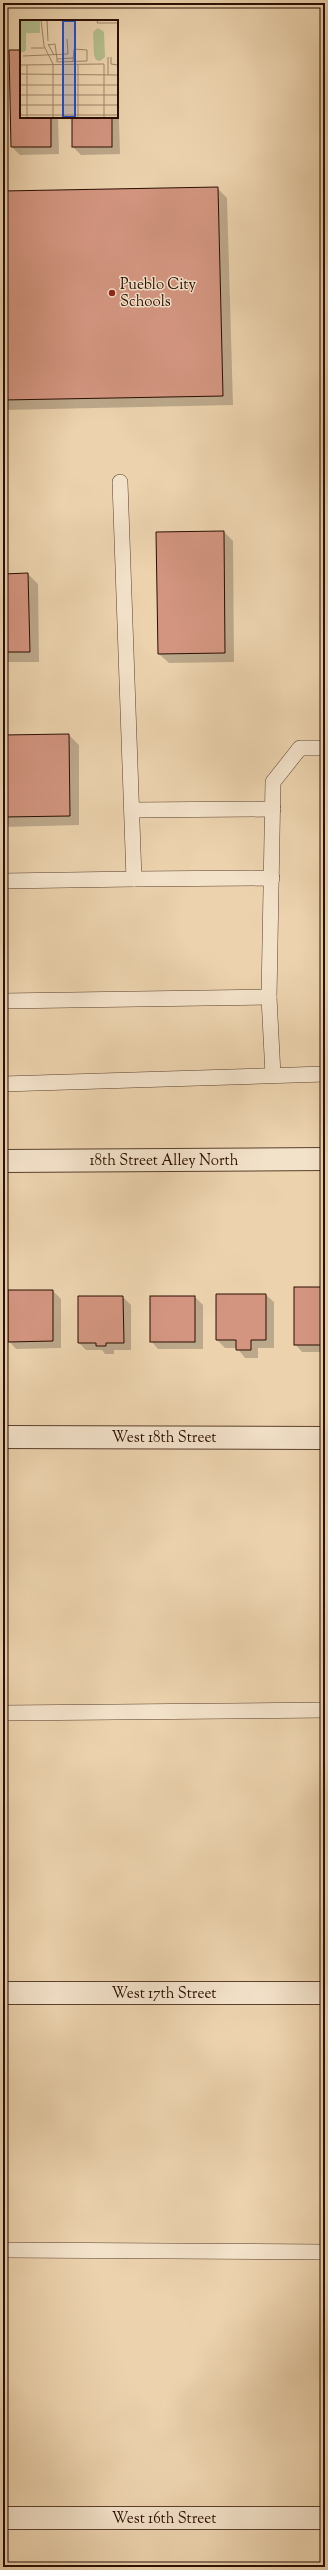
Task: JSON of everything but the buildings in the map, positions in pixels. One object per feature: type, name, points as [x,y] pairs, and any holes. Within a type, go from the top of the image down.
[{"type":"street","name":"18th Street Alley North","points":[[3,1161],[325,1159]]},
{"type":"street","name":"West 18th Street","points":[[3,1437],[325,1438]]},
{"type":"street","name":"West 17th Street","points":[[3,1993],[325,1993]]},
{"type":"street","name":"West 16th Street","points":[[3,2518],[325,2518]]},
{"type":"lane","points":[[120,482],[134,879]]},
{"type":"lane","points":[[273,1075],[270,997],[273,782],[300,748],[325,748]]},
{"type":"lane","points":[[132,810],[273,809]]},
{"type":"lane","points":[[3,881],[272,878]]},
{"type":"lane","points":[[3,1001],[270,997]]},
{"type":"lane","points":[[3,1084],[325,1074]]},
{"type":"lane","points":[[3,1714],[325,1710]]},
{"type":"lane","points":[[3,2250],[325,2252]]},
{"type":"place","name":"Pueblo City Schools","points":[[112,293]]}]
